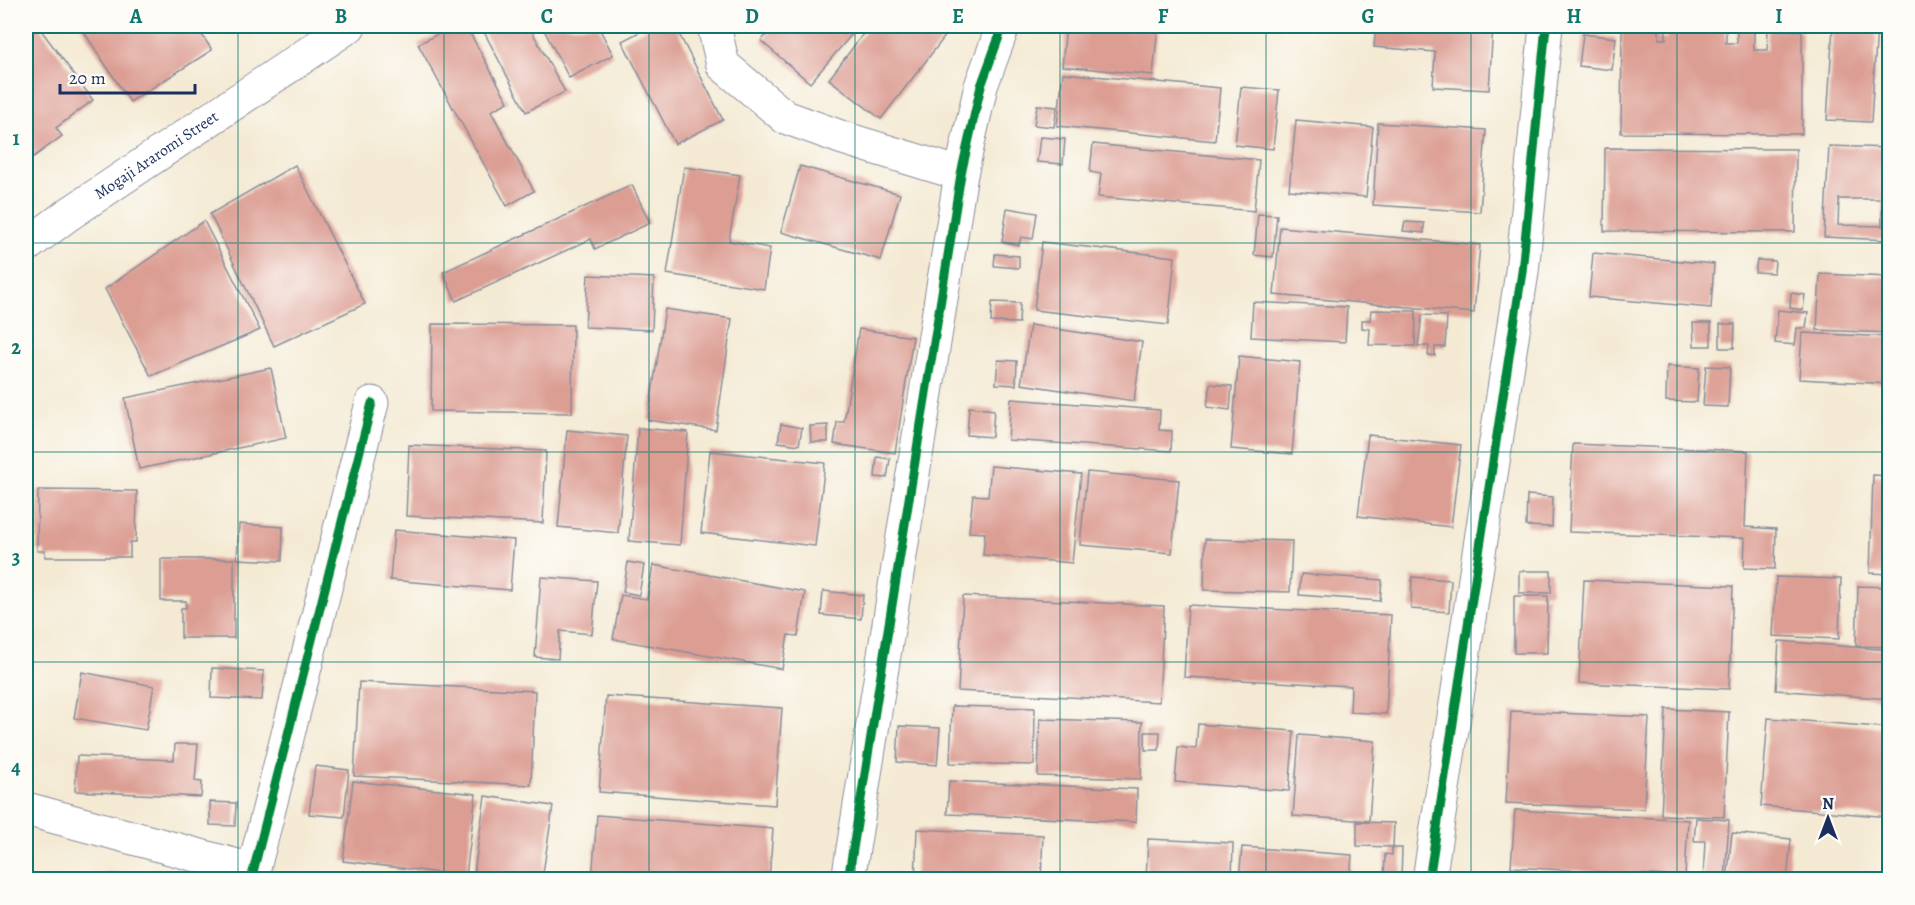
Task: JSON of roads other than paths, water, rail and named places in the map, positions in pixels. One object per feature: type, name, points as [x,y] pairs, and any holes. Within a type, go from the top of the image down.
[{"type":"street","name":"Mogaji Araromi Street","points":[[26,246],[66,216],[349,26]]},
{"type":"street","points":[[714,26],[723,65],[785,117],[843,138],[960,174]]},
{"type":"street","points":[[848,879],[960,174],[981,86],[1003,26]]},
{"type":"street","points":[[1429,879],[1522,272],[1546,26]]},
{"type":"street","points":[[26,809],[251,875],[372,403]]}]
